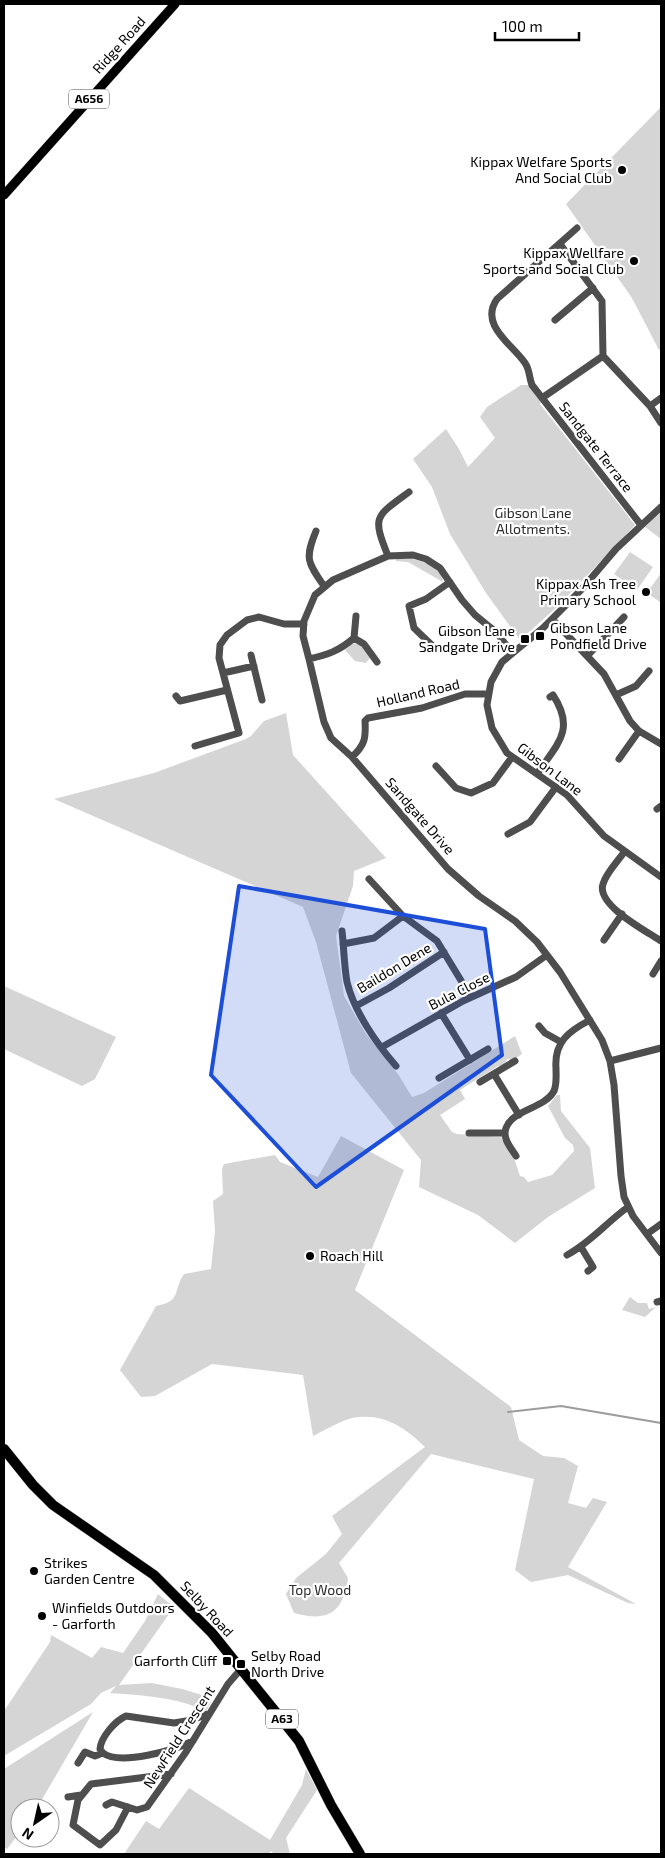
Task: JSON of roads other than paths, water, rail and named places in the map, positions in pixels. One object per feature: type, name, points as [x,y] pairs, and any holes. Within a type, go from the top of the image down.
[{"type":"highway","name":"Selby Road","points":[[4,1449],[33,1485],[53,1505],[154,1576],[173,1592],[212,1633],[299,1741],[331,1805],[360,1854]]},
{"type":"main road","name":"Ridge Road","points":[[4,195],[175,4]]},
{"type":"street","name":"Sandgate Terrace","points":[[578,228],[497,299],[492,311],[495,328],[527,366],[532,385],[641,525]]},
{"type":"street","points":[[560,244],[602,301],[603,356],[650,406],[661,423]]},
{"type":"street","points":[[555,320],[593,288]]},
{"type":"street","points":[[542,398],[603,356]]},
{"type":"street","points":[[650,406],[661,398]]},
{"type":"street","points":[[388,556],[378,532],[378,520],[385,509],[409,492]]},
{"type":"street","name":"Gibson Lane","points":[[661,506],[616,549],[552,619],[512,653],[496,672],[488,694],[488,711],[492,728],[500,744],[512,756],[575,802],[598,832],[661,877]]},
{"type":"street","points":[[316,531],[308,551],[308,559],[310,567],[324,586]]},
{"type":"street","name":"Sandgate Drive","points":[[512,653],[497,633],[475,615],[440,568],[422,557],[405,554],[388,556],[337,578],[324,586],[310,604],[304,624],[303,636],[324,722],[331,738],[352,757],[448,869],[478,896],[522,927],[548,955],[590,1020],[610,1061],[622,1190],[628,1207],[661,1253]]},
{"type":"street","points":[[437,650],[414,628],[409,606],[426,599],[450,582]]},
{"type":"street","points":[[309,659],[336,652],[354,638],[356,616]]},
{"type":"street","points":[[195,746],[239,733],[219,658],[220,645],[227,635],[251,618],[258,617],[284,624],[304,624]]},
{"type":"street","points":[[588,655],[624,617]]},
{"type":"street","points":[[552,619],[604,674],[624,714],[640,731],[661,742]]},
{"type":"street","points":[[354,638],[364,644],[377,662]]},
{"type":"street","points":[[251,656],[262,700]]},
{"type":"street","points":[[223,673],[254,666]]},
{"type":"street","points":[[616,695],[639,684],[649,671]]},
{"type":"street","points":[[178,701],[227,690]]},
{"type":"street","name":"Holland Road","points":[[352,757],[364,745],[366,739],[365,721],[368,718],[422,708],[465,694],[488,694]]},
{"type":"street","points":[[536,774],[561,739],[564,727],[561,707],[552,695],[550,697]]},
{"type":"street","points":[[619,759],[640,731]]},
{"type":"street","points":[[436,766],[456,788],[471,793],[483,790],[493,783],[512,756]]},
{"type":"street","points":[[508,834],[530,822],[556,787]]},
{"type":"street","points":[[624,851],[604,880],[602,888],[605,900],[661,941]]},
{"type":"street","points":[[369,879],[403,916],[434,938],[470,997]]},
{"type":"street","points":[[604,940],[622,914]]},
{"type":"street","points":[[343,944],[374,938],[403,916]]},
{"type":"street","points":[[342,931],[346,975],[356,1006],[382,1048],[396,1066]]},
{"type":"street","name":"Baildon Dene","points":[[356,1006],[389,988],[444,952]]},
{"type":"street","name":"Bula Close","points":[[382,1048],[470,997],[516,978],[548,955]]},
{"type":"street","points":[[653,974],[661,961]]},
{"type":"street","points":[[441,1013],[470,1060]]},
{"type":"street","points":[[516,1156],[505,1133],[508,1124],[540,1104],[554,1091],[556,1083],[555,1057],[561,1042],[575,1028],[590,1020]]},
{"type":"street","points":[[539,1026],[545,1033],[561,1042]]},
{"type":"street","points":[[610,1061],[661,1048]]},
{"type":"street","points":[[439,1078],[488,1049]]},
{"type":"street","points":[[480,1082],[515,1061]]},
{"type":"street","points":[[494,1074],[520,1115]]},
{"type":"street","points":[[469,1133],[505,1133]]},
{"type":"street","points":[[567,1255],[581,1247],[606,1223],[628,1207]]},
{"type":"street","points":[[647,1234],[661,1224]]},
{"type":"street","points":[[581,1247],[593,1267],[588,1271]]},
{"type":"street","name":"NewField Crescent","points":[[106,1805],[112,1802],[140,1810],[147,1808],[193,1741],[228,1684],[241,1669]]},
{"type":"street","points":[[102,1753],[100,1749],[102,1741],[114,1724],[126,1716],[174,1723],[192,1720],[210,1713]]},
{"type":"street","points":[[78,1763],[85,1752],[95,1756],[102,1753],[109,1756],[139,1756],[172,1750],[193,1741]]},
{"type":"street","points":[[128,1807],[116,1830],[99,1845],[72,1825],[76,1805],[81,1795],[94,1782],[171,1774]]},
{"type":"street","points":[[68,1797],[81,1795]]},
{"type":"waterway","points":[[508,1412],[561,1406],[661,1423]]},
{"type":"place","name":"Kippax Welfare Sports And Social Club","points":[[622,170]]},
{"type":"place","name":"Kippax Wellfare Sports and Social Club","points":[[634,261]]},
{"type":"place","name":"Kippax Ash Tree Primary School","points":[[646,592]]},
{"type":"place","name":"Gibson Lane Pondfield Drive","points":[[540,636]]},
{"type":"place","name":"Gibson Lane Sandgate Drive","points":[[525,639]]},
{"type":"place","name":"Roach Hill","points":[[310,1256]]},
{"type":"place","name":"Strikes Garden Centre","points":[[34,1571]]},
{"type":"place","name":"Winfields Outdoors - Garforth","points":[[42,1616]]},
{"type":"place","name":"Garforth Cliff","points":[[227,1661]]},
{"type":"place","name":"Selby Road North Drive","points":[[241,1664]]},
{"type":"park label","name":"Gibson Lane Allotments.","points":[[533,522]]},
{"type":"park label","name":"Top Wood","points":[[320,1590]]}]
